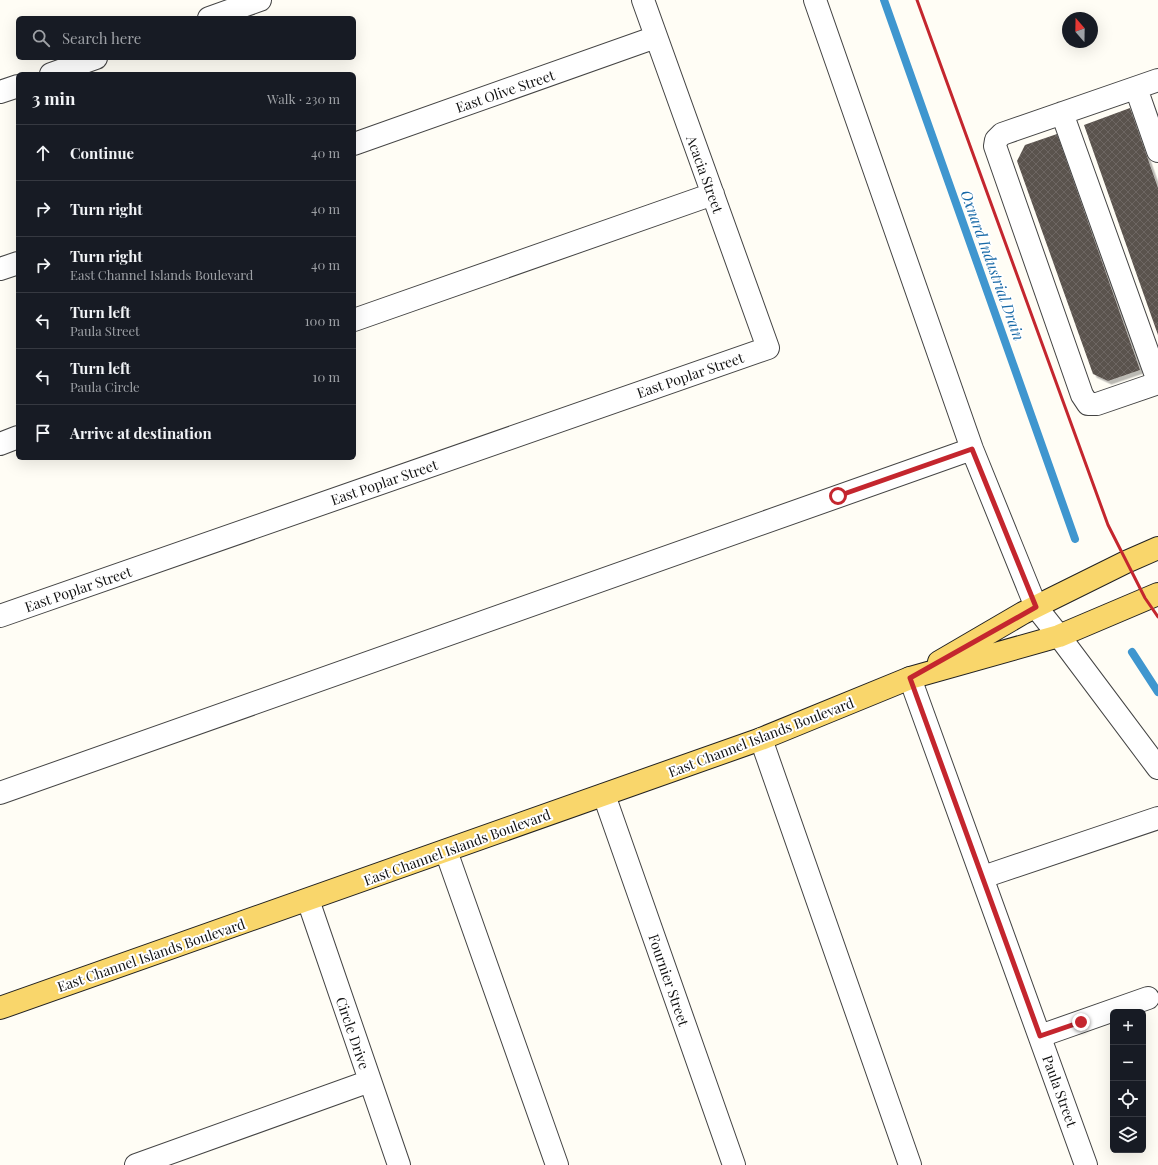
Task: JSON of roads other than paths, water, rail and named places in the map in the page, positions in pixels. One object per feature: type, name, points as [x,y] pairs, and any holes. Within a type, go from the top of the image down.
[{"type":"main road","name":"East Channel Islands Boulevard","points":[[910,678],[1036,607],[1126,562],[1158,548]]},
{"type":"main road","name":"East Channel Islands Boulevard","points":[[0,1008],[761,739],[910,678],[1059,636],[1158,594]]},
{"type":"street","points":[[215,16],[260,0]]},
{"type":"street","name":"Acacia Street","points":[[642,0],[768,348]]},
{"type":"street","points":[[815,0],[972,449],[1036,607],[1158,768]]},
{"type":"street","name":"East Olive Street","points":[[356,143],[656,37]]},
{"type":"street","points":[[57,72],[90,60]]},
{"type":"street","points":[[1062,113],[1158,382],[1097,404],[1088,404],[1080,387],[995,146],[996,140],[1002,134],[1062,113],[1136,88],[1158,80]]},
{"type":"street","points":[[0,92],[16,87]]},
{"type":"street","points":[[1136,88],[1158,151]]},
{"type":"street","points":[[356,319],[713,194]]},
{"type":"street","points":[[0,269],[16,264]]},
{"type":"street","name":"East Poplar Street","points":[[0,616],[768,348]]},
{"type":"street","points":[[0,444],[16,438]]},
{"type":"street","points":[[0,793],[972,449]]},
{"type":"street","name":"Paula Street","points":[[910,678],[1086,1165]]},
{"type":"street","points":[[761,739],[910,1165]]},
{"type":"street","name":"Fournier Street","points":[[604,795],[734,1165]]},
{"type":"street","points":[[983,877],[1158,818]]},
{"type":"street","points":[[446,851],[557,1165]]},
{"type":"street","name":"Circle Drive","points":[[308,900],[399,1165]]},
{"type":"street","points":[[1040,1036],[1148,998]]},
{"type":"street","points":[[136,1165],[370,1081]]},
{"type":"waterway","name":"Oxnard Industrial Drain","points":[[884,0],[1075,539]]},
{"type":"waterway","name":"Oxnard Industrial Drain","points":[[1132,652],[1158,692]]},
{"type":"railway","points":[[917,0],[1108,525],[1145,598],[1158,617]]}]
